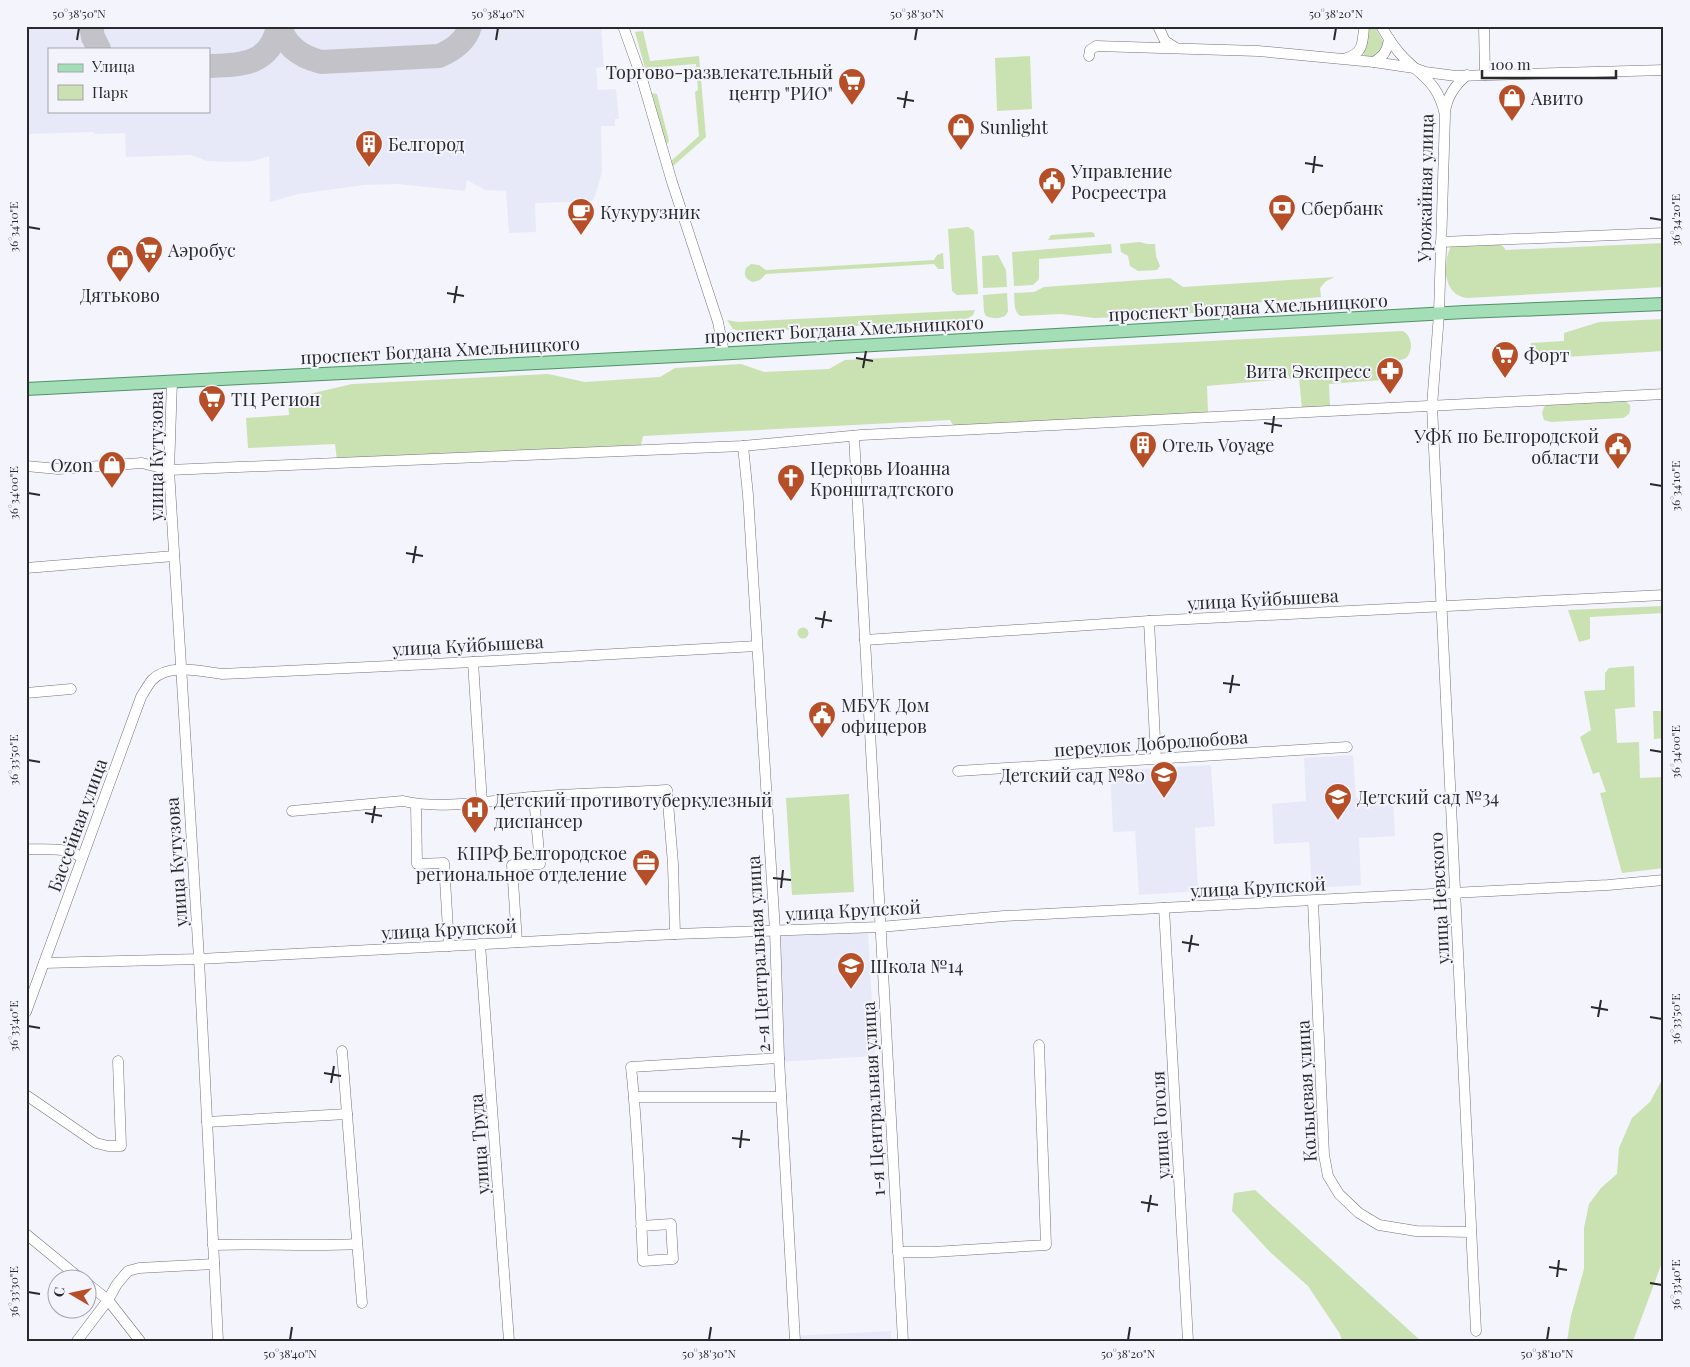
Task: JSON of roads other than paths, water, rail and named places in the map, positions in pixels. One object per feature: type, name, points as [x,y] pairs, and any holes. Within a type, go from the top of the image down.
[{"type":"main road","name":"проспект Богдана Хмельницкого","points":[[26,388],[724,353],[1439,314],[1664,304]]},
{"type":"street","points":[[623,26],[642,79],[672,182],[718,322],[724,353]]},
{"type":"street","points":[[1158,26],[1165,41],[1176,49]]},
{"type":"street","points":[[1345,59],[1352,57],[1360,50],[1363,44],[1364,26]]},
{"type":"street","name":"Урожайная улица","points":[[1381,26],[1388,39],[1403,57],[1433,84],[1438,92],[1445,115],[1439,314]]},
{"type":"street","points":[[1484,26],[1485,75]]},
{"type":"street","points":[[1374,62],[1382,57],[1387,50],[1388,39]]},
{"type":"street","points":[[1089,56],[1090,50],[1096,46],[1258,51],[1374,62],[1456,76],[1664,70]]},
{"type":"street","points":[[1438,92],[1442,82],[1456,76]]},
{"type":"street","points":[[1445,115],[1447,100],[1451,92],[1467,76]]},
{"type":"street","points":[[1441,242],[1664,234]]},
{"type":"street","name":"улица Невского","points":[[1439,314],[1432,406],[1476,1331]]},
{"type":"street","name":"улица Кутузова","points":[[172,381],[169,470],[199,959],[218,1341]]},
{"type":"street","points":[[26,466],[58,469],[142,463],[169,470],[743,446],[854,436],[1664,394]]},
{"type":"street","name":"1-я Центральная улица","points":[[854,436],[903,1341]]},
{"type":"street","name":"2-я Центральная улица","points":[[743,446],[775,931],[779,1058],[795,1341]]},
{"type":"street","points":[[26,568],[174,556]]},
{"type":"street","name":"улица Куйбышева","points":[[865,640],[1149,620],[1664,594]]},
{"type":"street","points":[[1149,620],[1156,759]]},
{"type":"street","name":"улица Куйбышева","points":[[181,669],[222,674],[757,646]]},
{"type":"street","points":[[473,662],[482,802]]},
{"type":"street","name":"Бассейная улица","points":[[26,1012],[141,697],[152,680],[164,673],[181,669]]},
{"type":"street","points":[[26,692],[71,689]]},
{"type":"street","name":"переулок Добролюбова","points":[[958,771],[1347,746]]},
{"type":"street","points":[[292,810],[403,801],[416,804],[482,802],[534,797],[667,790],[673,864],[675,934]]},
{"type":"street","points":[[517,942],[512,866],[540,864],[534,797]]},
{"type":"street","points":[[416,804],[417,864],[444,863],[449,946]]},
{"type":"street","points":[[26,849],[65,850],[75,852],[82,858]]},
{"type":"street","name":"улица Крупской","points":[[44,963],[199,959],[675,934],[880,927],[1004,916],[1608,885],[1664,880]]},
{"type":"street","name":"Кольцевая улица","points":[[1314,900],[1324,1155],[1328,1176],[1339,1194],[1359,1213],[1379,1224],[1397,1229],[1416,1231],[1471,1232]]},
{"type":"street","name":"улица Гоголя","points":[[1164,908],[1188,1341]]},
{"type":"street","name":"улица Труда","points":[[480,944],[509,1341]]},
{"type":"street","points":[[898,1252],[933,1252],[1046,1245],[1039,1045]]},
{"type":"street","points":[[342,1051],[362,1303]]},
{"type":"street","points":[[641,1226],[671,1224],[673,1259],[643,1260],[631,1067],[779,1058]]},
{"type":"street","points":[[26,1095],[96,1143],[108,1146],[121,1146],[118,1061]]},
{"type":"street","points":[[634,1097],[782,1097]]},
{"type":"street","points":[[207,1122],[347,1114]]},
{"type":"street","points":[[26,1234],[70,1270]]},
{"type":"street","points":[[213,1245],[257,1243],[314,1246],[357,1244]]},
{"type":"street","points":[[77,1341],[128,1271],[139,1268],[214,1264]]},
{"type":"street","points":[[98,1292],[108,1300],[140,1341]]},
{"type":"place","name":"Торгово-развлекательный центр \"РИО\"","points":[[852,106]]},
{"type":"place","name":"Авито","points":[[1512,122]]},
{"type":"place","name":"Sunlight","points":[[961,151]]},
{"type":"place","name":"Белгород","points":[[369,168]]},
{"type":"place","name":"Управление Росреестра","points":[[1052,205]]},
{"type":"place","name":"Сбербанк","points":[[1282,232]]},
{"type":"place","name":"Кукурузник","points":[[581,236]]},
{"type":"place","name":"Аэробус","points":[[149,274]]},
{"type":"place","name":"Дятьково","points":[[120,283]]},
{"type":"place","name":"Форт","points":[[1505,379]]},
{"type":"place","name":"Вита Экспресс","points":[[1390,395]]},
{"type":"place","name":"ТЦ Регион","points":[[212,423]]},
{"type":"place","name":"Отель Voyage","points":[[1143,469]]},
{"type":"place","name":"УФК по Белгородской области","points":[[1618,470]]},
{"type":"place","name":"Ozon","points":[[112,489]]},
{"type":"place","name":"Церковь Иоанна Кронштадтского","points":[[791,502]]},
{"type":"place","name":"МБУК Дом офицеров","points":[[822,739]]},
{"type":"place","name":"Детский сад №80","points":[[1164,799]]},
{"type":"place","name":"Детский сад №34","points":[[1338,821]]},
{"type":"place","name":"Детский противотуберкулезный диспансер","points":[[475,834]]},
{"type":"place","name":"КПРФ Белгородское региональное отделение","points":[[646,887]]},
{"type":"place","name":"Школа №14","points":[[851,990]]}]
